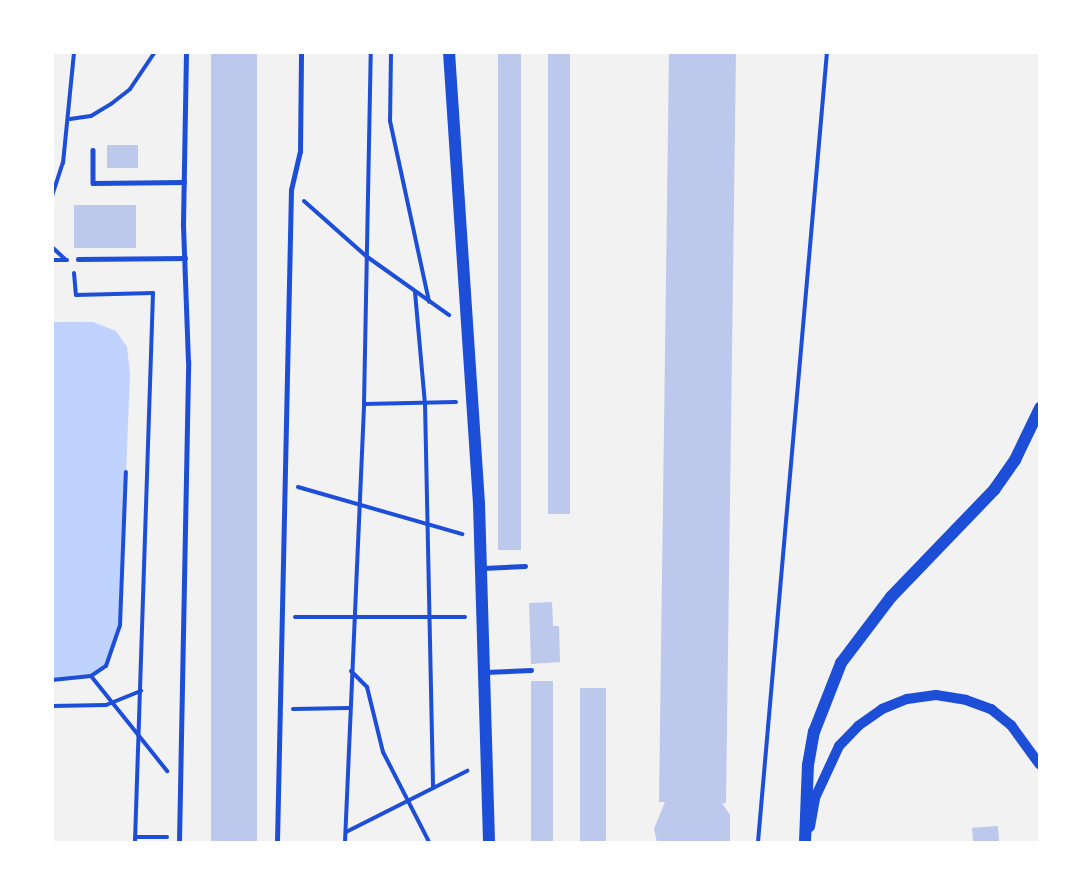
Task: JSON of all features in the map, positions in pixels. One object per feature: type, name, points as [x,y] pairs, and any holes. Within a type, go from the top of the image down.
[{"type":"main road","points":[[449,52],[458,148],[482,568],[489,843]]},
{"type":"main road","points":[[806,843],[808,765],[814,732],[841,663],[891,597],[994,490],[1015,460],[1040,408]]},
{"type":"street","points":[[806,843],[815,798],[839,746],[858,726],[882,709],[907,699],[936,695],[966,700],[992,710],[1011,725],[1040,765]]},
{"type":"lane","points":[[179,840],[188,362],[184,182],[186,52]]},
{"type":"lane","points":[[277,843],[291,190],[300,153],[301,52]]},
{"type":"lane","points":[[93,150],[93,183],[184,182]]},
{"type":"lane","points":[[78,259],[185,258]]},
{"type":"lane","points":[[482,568],[525,566]]},
{"type":"lane","points":[[485,672],[531,670]]},
{"type":"path","points":[[52,196],[63,163],[74,52]]},
{"type":"path","points":[[69,119],[91,116],[111,104],[130,89],[155,52]]},
{"type":"path","points":[[345,843],[352,617],[364,404],[371,52]]},
{"type":"path","points":[[391,52],[390,122],[429,302]]},
{"type":"path","points":[[758,843],[827,52]]},
{"type":"path","points":[[291,190],[366,256],[452,317]]},
{"type":"path","points":[[52,247],[74,272],[76,295],[153,293],[135,843]]},
{"type":"path","points":[[416,292],[425,403],[434,788]]},
{"type":"path","points":[[364,404],[457,402]]},
{"type":"path","points":[[52,680],[91,676],[106,666],[120,625],[126,472]]},
{"type":"path","points":[[286,484],[462,534]]},
{"type":"path","points":[[283,617],[465,617]]},
{"type":"path","points":[[351,670],[367,687],[383,752],[429,843]]},
{"type":"path","points":[[91,676],[111,704],[180,786]]},
{"type":"path","points":[[52,706],[111,704],[141,691]]},
{"type":"path","points":[[280,710],[349,708]]},
{"type":"path","points":[[346,832],[467,771]]},
{"type":"path","points":[[135,837],[179,840]]},
{"type":"water","points":[[52,322],[93,322],[116,331],[127,347],[130,374],[120,625],[106,666],[91,676],[52,680]]},
{"type":"building","points":[[211,52],[257,52],[257,842],[211,842]]},
{"type":"building","points":[[498,52],[521,52],[521,550],[498,550]]},
{"type":"building","points":[[548,52],[570,52],[570,514],[548,514]]},
{"type":"building","points":[[669,52],[736,52],[726,803],[722,803],[730,815],[730,842],[657,842],[654,829],[665,802],[659,802]]},
{"type":"building","points":[[107,145],[138,145],[138,168],[107,168]]},
{"type":"building","points":[[74,205],[136,205],[136,248],[74,248]]},
{"type":"building","points":[[552,602],[553,626],[559,626],[560,662],[531,664],[529,603]]},
{"type":"building","points":[[531,681],[553,681],[553,842],[531,842]]},
{"type":"building","points":[[580,688],[606,688],[606,842],[580,842]]},
{"type":"building","points":[[998,826],[999,842],[973,842],[972,828]]}]
